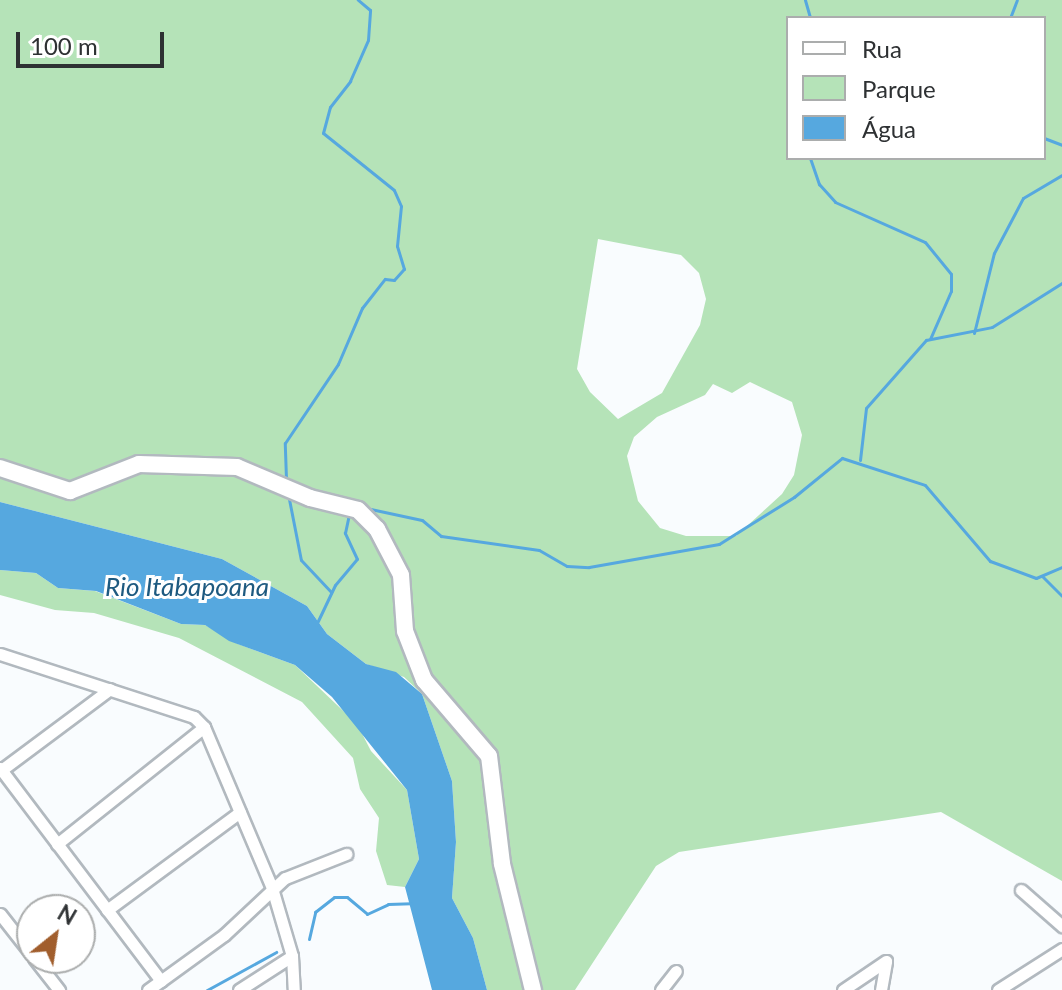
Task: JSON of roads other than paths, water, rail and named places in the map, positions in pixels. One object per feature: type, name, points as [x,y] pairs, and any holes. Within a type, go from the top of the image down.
[{"type":"street","points":[[0,468],[70,491],[139,464],[237,467],[310,498],[358,510],[377,529],[401,575],[405,631],[424,680],[489,756],[502,864],[533,990]]},
{"type":"street","points":[[0,654],[194,717],[204,727],[272,888],[292,956],[294,990]]},
{"type":"street","points":[[110,689],[0,770],[161,981]]},
{"type":"street","points":[[57,844],[204,727]]},
{"type":"street","points":[[107,910],[240,812]]},
{"type":"street","points":[[148,990],[224,935],[272,888],[346,854]]},
{"type":"street","points":[[1021,890],[1062,926]]},
{"type":"street","points":[[0,914],[16,935]]},
{"type":"street","points":[[998,990],[1062,949]]},
{"type":"street","points":[[239,990],[292,956]]},
{"type":"street","points":[[843,990],[886,961],[881,990]]},
{"type":"street","points":[[661,990],[676,971]]},
{"type":"street","points":[[46,974],[59,990]]},
{"type":"water","name":"Rio Itabapoana","points":[[0,502],[222,559],[307,606],[327,634],[366,664],[396,672],[422,694],[452,781],[456,842],[452,898],[473,938],[487,990],[432,990],[405,887],[419,859],[407,790],[332,697],[295,665],[229,641],[205,625],[181,624],[96,591],[58,588],[36,573],[0,570]]},
{"type":"waterway","points":[[286,479],[285,443],[338,364],[362,308],[385,279],[394,280],[404,269],[397,246],[401,206],[394,190],[323,133],[330,107],[350,81],[368,40],[370,10],[358,0]]},
{"type":"waterway","points":[[805,0],[809,16]]},
{"type":"waterway","points":[[1011,16],[1017,0]]},
{"type":"waterway","points":[[1046,139],[1062,145]]},
{"type":"waterway","points":[[811,160],[819,184],[835,202],[925,242],[951,274],[951,291],[930,339]]},
{"type":"waterway","points":[[974,333],[994,253],[1023,198],[1062,175]]},
{"type":"waterway","points":[[860,460],[866,408],[926,340],[992,327],[1062,283]]},
{"type":"waterway","points":[[366,508],[422,520],[441,536],[539,550],[567,566],[589,567],[719,544],[794,497],[842,458],[925,485],[990,561],[1036,578],[1062,567]]},
{"type":"waterway","points":[[288,494],[301,560],[331,592]]},
{"type":"waterway","points":[[316,625],[335,585],[357,559],[345,533],[349,514]]},
{"type":"waterway","points":[[1042,576],[1062,596]]},
{"type":"waterway","points":[[309,939],[315,912],[334,897],[347,897],[367,914],[388,904],[411,903]]},
{"type":"waterway","points":[[207,990],[276,952]]}]
